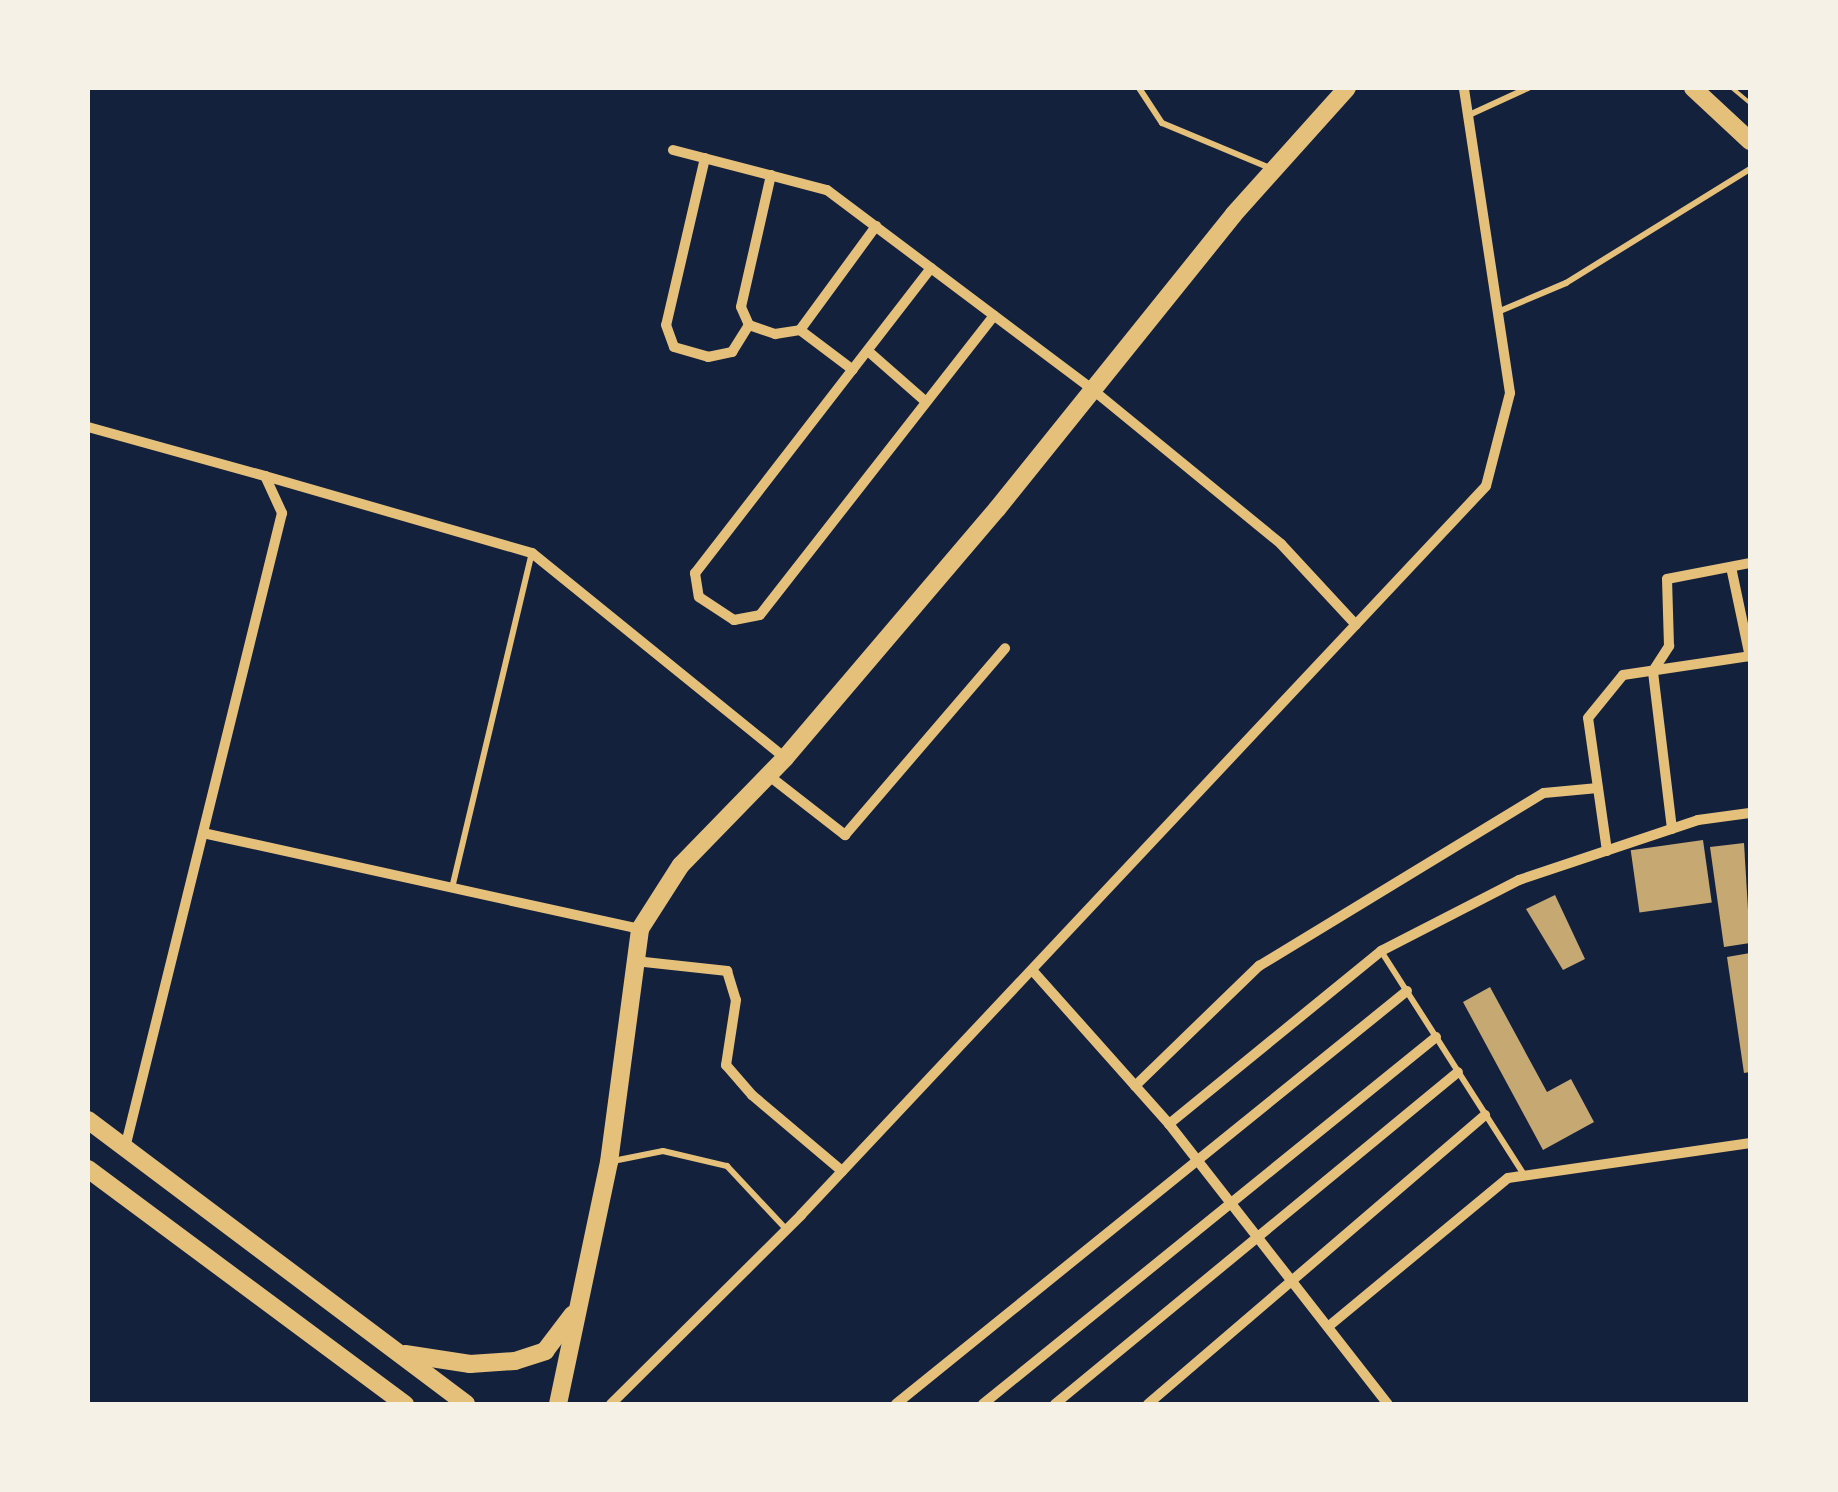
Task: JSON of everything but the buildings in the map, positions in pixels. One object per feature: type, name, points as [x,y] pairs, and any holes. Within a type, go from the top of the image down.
[{"type":"main road","points":[[558,1404],[609,1162],[640,929],[682,865],[785,758],[1273,170],[1347,88]]},
{"type":"main road","points":[[1693,88],[1750,140]]},
{"type":"main road","points":[[88,1120],[466,1404]]},
{"type":"main road","points":[[88,1169],[405,1404]]},
{"type":"main road","points":[[402,1354],[470,1364],[515,1361],[545,1351],[576,1309]]},
{"type":"street","points":[[611,1404],[786,1230],[1486,486],[1510,393],[1464,88]]},
{"type":"street","points":[[672,150],[827,190],[1093,390],[1281,544],[1356,625]]},
{"type":"street","points":[[705,158],[666,324],[674,347],[708,357],[732,352],[749,325]]},
{"type":"street","points":[[771,175],[741,307],[749,325],[775,334],[800,330],[876,226]]},
{"type":"street","points":[[931,268],[695,573],[699,597],[734,620],[760,615],[994,316]]},
{"type":"street","points":[[800,330],[853,370]]},
{"type":"street","points":[[868,350],[926,402]]},
{"type":"street","points":[[88,426],[532,553],[785,758]]},
{"type":"street","points":[[126,1148],[282,514],[264,476]]},
{"type":"street","points":[[1672,828],[1653,671],[1669,646],[1667,578],[1750,563]]},
{"type":"street","points":[[1607,850],[1588,718],[1623,676],[1750,656],[1731,567]]},
{"type":"street","points":[[768,775],[845,835],[1005,648]]},
{"type":"street","points":[[1136,1086],[1258,966],[1544,793],[1598,788]]},
{"type":"street","points":[[1169,1124],[1382,951],[1519,880],[1672,828],[1750,813]]},
{"type":"street","points":[[203,833],[640,929]]},
{"type":"street","points":[[636,961],[727,972],[736,1000],[726,1065],[752,1095],[842,1171]]},
{"type":"street","points":[[1032,970],[1169,1124],[1388,1404]]},
{"type":"street","points":[[896,1404],[1196,1158],[1407,992]]},
{"type":"street","points":[[983,1404],[1229,1200],[1436,1037]]},
{"type":"street","points":[[1055,1404],[1256,1234],[1458,1072]]},
{"type":"street","points":[[1148,1404],[1486,1115]]},
{"type":"street","points":[[1330,1326],[1508,1178],[1750,1143]]},
{"type":"lane","points":[[1139,88],[1162,123],[1273,170]]},
{"type":"lane","points":[[1468,115],[1528,88]]},
{"type":"lane","points":[[1500,311],[1566,283],[1750,168]]},
{"type":"lane","points":[[452,888],[532,553]]},
{"type":"lane","points":[[1382,951],[1524,1176]]},
{"type":"lane","points":[[609,1162],[663,1151],[727,1166],[786,1230]]},
{"type":"path","points":[[1732,88],[1750,102]]}]
